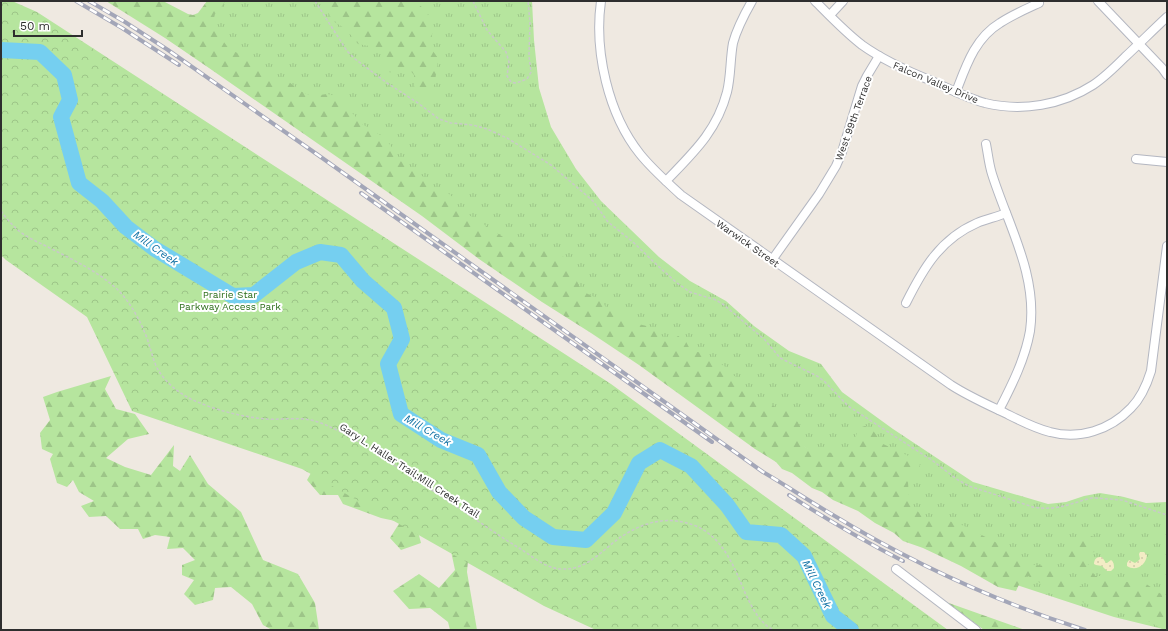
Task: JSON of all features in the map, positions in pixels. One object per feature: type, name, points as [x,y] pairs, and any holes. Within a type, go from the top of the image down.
[{"type":"street","name":"Warwick Street","points":[[601,1],[599,29],[600,46],[606,83],[612,103],[620,122],[640,155],[666,181],[681,195],[951,385],[966,395],[1036,428],[1061,434],[1085,434],[1104,427],[1121,417],[1132,407],[1140,396],[1152,371],[1167,246]]},
{"type":"street","points":[[666,181],[707,137],[722,108],[730,76],[733,44],[736,33],[752,1]]},
{"type":"street","name":"Falcon Valley Drive","points":[[815,1],[847,33],[897,67],[984,102],[1001,106],[1020,107],[1038,106],[1056,102],[1075,95],[1094,85],[1108,74],[1167,17]]},
{"type":"street","points":[[830,15],[844,1]]},
{"type":"street","points":[[1098,1],[1162,68],[1167,76]]},
{"type":"street","points":[[956,92],[970,57],[984,36],[1000,22],[1039,3]]},
{"type":"street","name":"West 99th Terrace","points":[[772,260],[819,194],[836,166],[842,152],[862,86],[879,56]]},
{"type":"street","points":[[986,144],[992,173],[1025,264],[1031,298],[1030,331],[1022,361],[999,410]]},
{"type":"street","points":[[1136,159],[1167,162]]},
{"type":"street","points":[[906,303],[918,279],[937,251],[963,230],[1006,213]]},
{"type":"street","points":[[896,569],[976,630]]},
{"type":"path","points":[[315,1],[347,51],[355,59],[387,83],[418,103],[439,119],[451,123],[487,128],[507,138],[551,165],[593,201],[608,222],[633,242],[677,283],[690,292],[716,300],[724,305],[759,334],[780,358],[817,376],[824,381],[848,406],[933,461],[958,480],[969,486],[1042,509],[1058,508],[1091,498],[1099,498],[1122,500],[1167,515]]},
{"type":"path","points":[[473,1],[487,30],[506,52],[508,62],[507,76],[511,82],[515,83],[527,79],[531,72],[529,56],[530,22],[528,1]]},
{"type":"path","name":"Gary L. Haller Trail;Mill Creek Trail","points":[[1,211],[20,232],[83,265],[119,291],[132,308],[142,328],[157,367],[174,389],[183,395],[213,407],[254,417],[310,420],[326,425],[348,435],[496,534],[545,564],[556,569],[569,569],[583,565],[625,535],[652,522],[672,520],[696,526],[714,538],[722,547],[735,569],[754,612],[763,623],[773,630]]},
{"type":"green space","name":"Prairie Star Parkway Access Park","points":[[1,1],[12,1],[37,12],[611,384],[948,630],[596,630],[544,606],[302,469],[132,411],[87,317],[1,255]]},
{"type":"green space","points":[[106,1],[163,1],[188,14],[193,15],[198,13],[207,1],[225,1],[221,9],[215,14],[213,22],[216,31],[229,49],[258,65],[268,75],[287,80],[298,90],[307,94],[312,96],[327,94],[348,101],[350,111],[362,124],[385,138],[402,162],[429,181],[433,189],[442,190],[452,197],[459,208],[526,252],[553,249],[559,252],[567,261],[579,286],[584,292],[603,303],[607,309],[621,314],[626,321],[655,328],[666,342],[670,342],[678,336],[684,338],[691,351],[704,353],[727,368],[755,398],[766,401],[777,408],[784,409],[794,415],[800,426],[801,432],[799,437],[806,448],[814,451],[836,453],[845,451],[852,445],[859,428],[865,426],[871,428],[881,443],[917,460],[920,465],[918,469],[910,475],[908,481],[909,502],[925,519],[943,519],[962,525],[1013,551],[1034,565],[1050,566],[1066,582],[1093,590],[1063,553],[1077,548],[1081,534],[1095,537],[1097,550],[1084,558],[1095,576],[1110,576],[1127,582],[1139,579],[1161,594],[1167,608],[1167,630],[1164,630],[1150,622],[1113,610],[1092,606],[1049,588],[1028,576],[1022,578],[1016,591],[998,587],[961,566],[923,548],[903,541],[894,533],[875,523],[858,511],[833,500],[822,492],[812,488],[792,473],[782,469],[776,462],[755,449],[639,365],[479,259],[422,216],[209,68]]},
{"type":"green space","points":[[219,1],[532,1],[539,88],[551,127],[576,169],[601,201],[659,257],[690,281],[726,301],[754,326],[789,351],[821,364],[842,392],[893,429],[973,482],[1048,504],[1066,502],[1100,493],[1146,503],[1167,502],[1167,630],[1114,617],[1008,582],[193,41]]},
{"type":"green space","points":[[319,1],[417,1],[419,5],[426,10],[433,29],[430,47],[438,58],[435,82],[431,95],[424,100],[415,96],[414,75],[409,69],[398,73],[388,72],[381,58],[387,55],[375,47],[358,44],[346,29],[333,21],[323,2]]},
{"type":"green space","points":[[111,376],[105,389],[116,409],[135,414],[149,434],[128,439],[106,458],[125,467],[151,475],[174,445],[173,466],[180,471],[190,455],[208,484],[241,512],[263,560],[298,574],[315,603],[319,630],[272,630],[263,625],[252,604],[231,587],[215,588],[213,600],[195,605],[184,594],[194,580],[182,575],[182,565],[195,560],[183,548],[167,549],[170,537],[155,535],[143,539],[138,529],[120,529],[106,516],[89,517],[81,506],[94,501],[79,492],[73,480],[67,487],[57,483],[50,459],[53,454],[42,449],[40,433],[50,420],[43,397]]},
{"type":"green space","points":[[302,421],[322,433],[365,453],[402,481],[446,511],[470,537],[467,572],[477,630],[450,630],[448,622],[430,608],[409,609],[393,591],[419,574],[439,588],[455,570],[445,523],[415,520],[421,543],[401,550],[390,538],[400,522],[381,518],[343,504],[338,495],[320,495],[307,480],[316,464],[290,442],[268,442],[247,439],[256,423],[268,430],[287,431]]},
{"type":"green space","points":[[929,596],[1025,630],[984,630],[968,618]]},
{"type":"sand","points":[[1140,552],[1144,552],[1147,555],[1145,562],[1137,568],[1130,568],[1127,566],[1129,560],[1135,563],[1140,559]]},
{"type":"sand","points":[[1102,557],[1106,563],[1111,560],[1113,562],[1114,568],[1111,571],[1107,571],[1102,566],[1094,564],[1094,561],[1097,558]]},
{"type":"waterway","name":"Mill Creek","points":[[1,50],[40,52],[64,75],[70,100],[61,117],[79,183],[102,201],[126,227],[155,249],[233,296],[254,295],[296,262],[320,252],[341,255],[363,281],[394,308],[402,339],[388,364],[401,414],[441,440],[478,455],[499,492],[524,518],[553,537],[586,540],[614,513],[639,463],[660,450],[691,466],[727,505],[746,532],[781,535],[804,556],[833,616],[851,630]]},
{"type":"railway","points":[[76,1],[122,28],[179,65]]},
{"type":"railway","points":[[89,1],[168,50],[763,472],[863,533],[924,565],[987,594],[1085,630]]},
{"type":"railway","points":[[361,193],[712,442]]},
{"type":"railway","points":[[789,495],[845,530],[903,561]]}]
